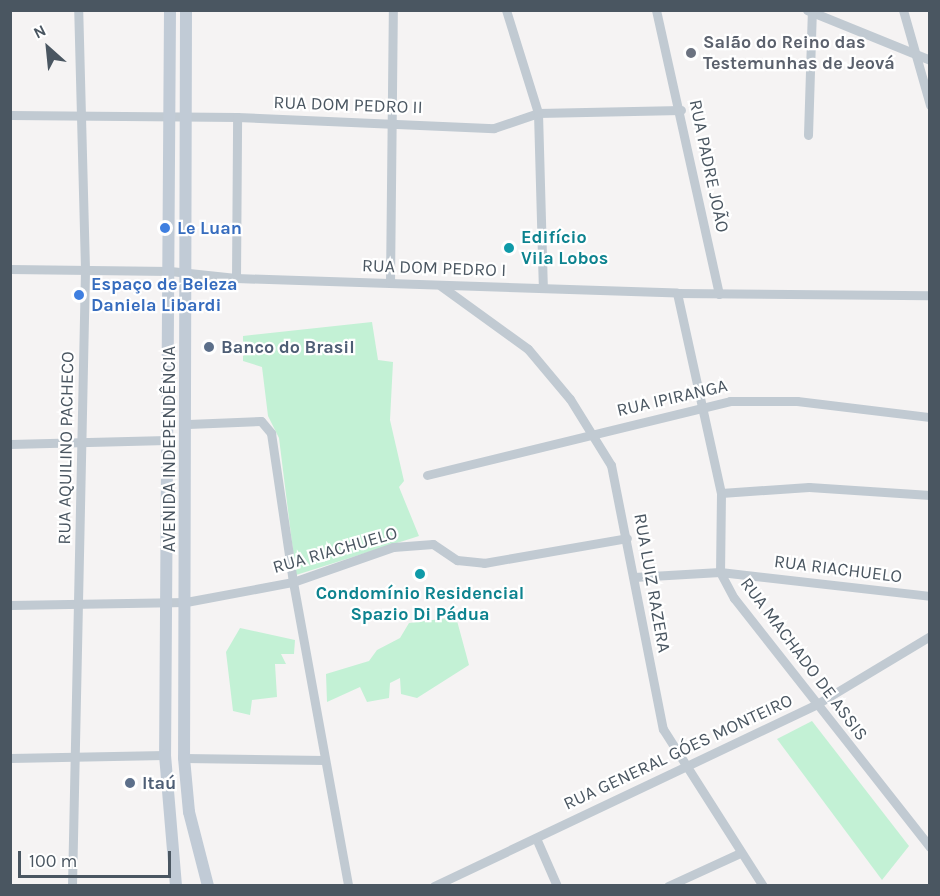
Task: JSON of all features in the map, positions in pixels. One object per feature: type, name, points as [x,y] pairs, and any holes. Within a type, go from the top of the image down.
[{"type":"main road","name":"AVENIDA INDEPENDÊNCIA","points":[[170,10],[165,754],[176,885]]},
{"type":"main road","name":"AVENIDA INDEPENDÊNCIA","points":[[186,10],[188,424],[184,758],[189,812],[208,885]]},
{"type":"street","name":"RUA AQUILINO PACHECO","points":[[72,885],[80,605],[85,268],[79,116],[78,10]]},
{"type":"street","points":[[390,283],[393,10]]},
{"type":"street","points":[[506,10],[538,113],[543,287]]},
{"type":"street","name":"RUA PADRE JOÃO","points":[[656,10],[681,110],[718,294]]},
{"type":"street","points":[[903,10],[912,51],[930,105]]},
{"type":"street","points":[[808,135],[810,11],[929,57]]},
{"type":"street","name":"RUA DOM PEDRO II","points":[[10,115],[237,117],[495,128],[538,113],[681,110]]},
{"type":"street","points":[[236,278],[237,117]]},
{"type":"street","name":"RUA DOM PEDRO I","points":[[10,268],[170,271],[236,278],[677,293],[930,295]]},
{"type":"street","name":"RUA LUIZ RAZERA","points":[[440,285],[528,349],[570,399],[611,465],[663,729],[686,769],[763,885]]},
{"type":"street","points":[[476,286],[477,310]]},
{"type":"street","name":"RUA MACHADO DE ASSIS","points":[[677,293],[721,494],[720,572],[734,598],[930,847]]},
{"type":"street","name":"RUA IPIRANGA","points":[[427,475],[730,401],[787,400],[930,417]]},
{"type":"street","points":[[188,424],[261,421],[271,433],[293,582],[348,885]]},
{"type":"street","points":[[10,444],[82,445],[166,440]]},
{"type":"street","points":[[721,494],[809,487],[930,495]]},
{"type":"street","name":"RUA RIACHUELO","points":[[10,605],[186,602],[293,582],[393,547],[433,544],[458,560],[484,563],[627,538]]},
{"type":"street","name":"RUA RIACHUELO","points":[[634,577],[720,572],[928,598]]},
{"type":"street","name":"RUA GENERAL GÓES MONTEIRO","points":[[436,885],[686,769],[817,704],[930,636]]},
{"type":"street","points":[[10,758],[165,754]]},
{"type":"street","points":[[184,758],[324,760]]},
{"type":"street","points":[[536,838],[557,885]]},
{"type":"street","points":[[668,885],[740,853]]},
{"type":"green space","points":[[372,322],[378,360],[393,362],[390,420],[404,481],[399,487],[419,536],[296,575],[279,438],[268,416],[262,367],[243,361],[243,336]]},
{"type":"green space","points":[[456,617],[469,665],[417,698],[401,694],[400,678],[390,683],[389,698],[367,702],[360,687],[327,702],[326,674],[369,661],[377,650],[400,638],[409,623]]},
{"type":"green space","points":[[240,628],[295,640],[294,654],[281,654],[286,664],[275,664],[277,697],[252,700],[250,715],[233,711],[226,652]]},
{"type":"green space","points":[[812,721],[909,846],[882,880],[777,739]]},
{"type":"place","name":"Salão do Reino das Testemunhas de Jeová","points":[[691,53]]},
{"type":"place","name":"Le Luan","points":[[165,228]]},
{"type":"place","name":"Edifício Vila Lobos","points":[[509,248]]},
{"type":"place","name":"Espaço de Beleza Daniela Libardi","points":[[79,295]]},
{"type":"place","name":"Banco do Brasil","points":[[209,347]]},
{"type":"place","name":"Condomínio Residencial Spazio Di Pádua","points":[[420,574]]},
{"type":"place","name":"Itaú","points":[[130,783]]}]
